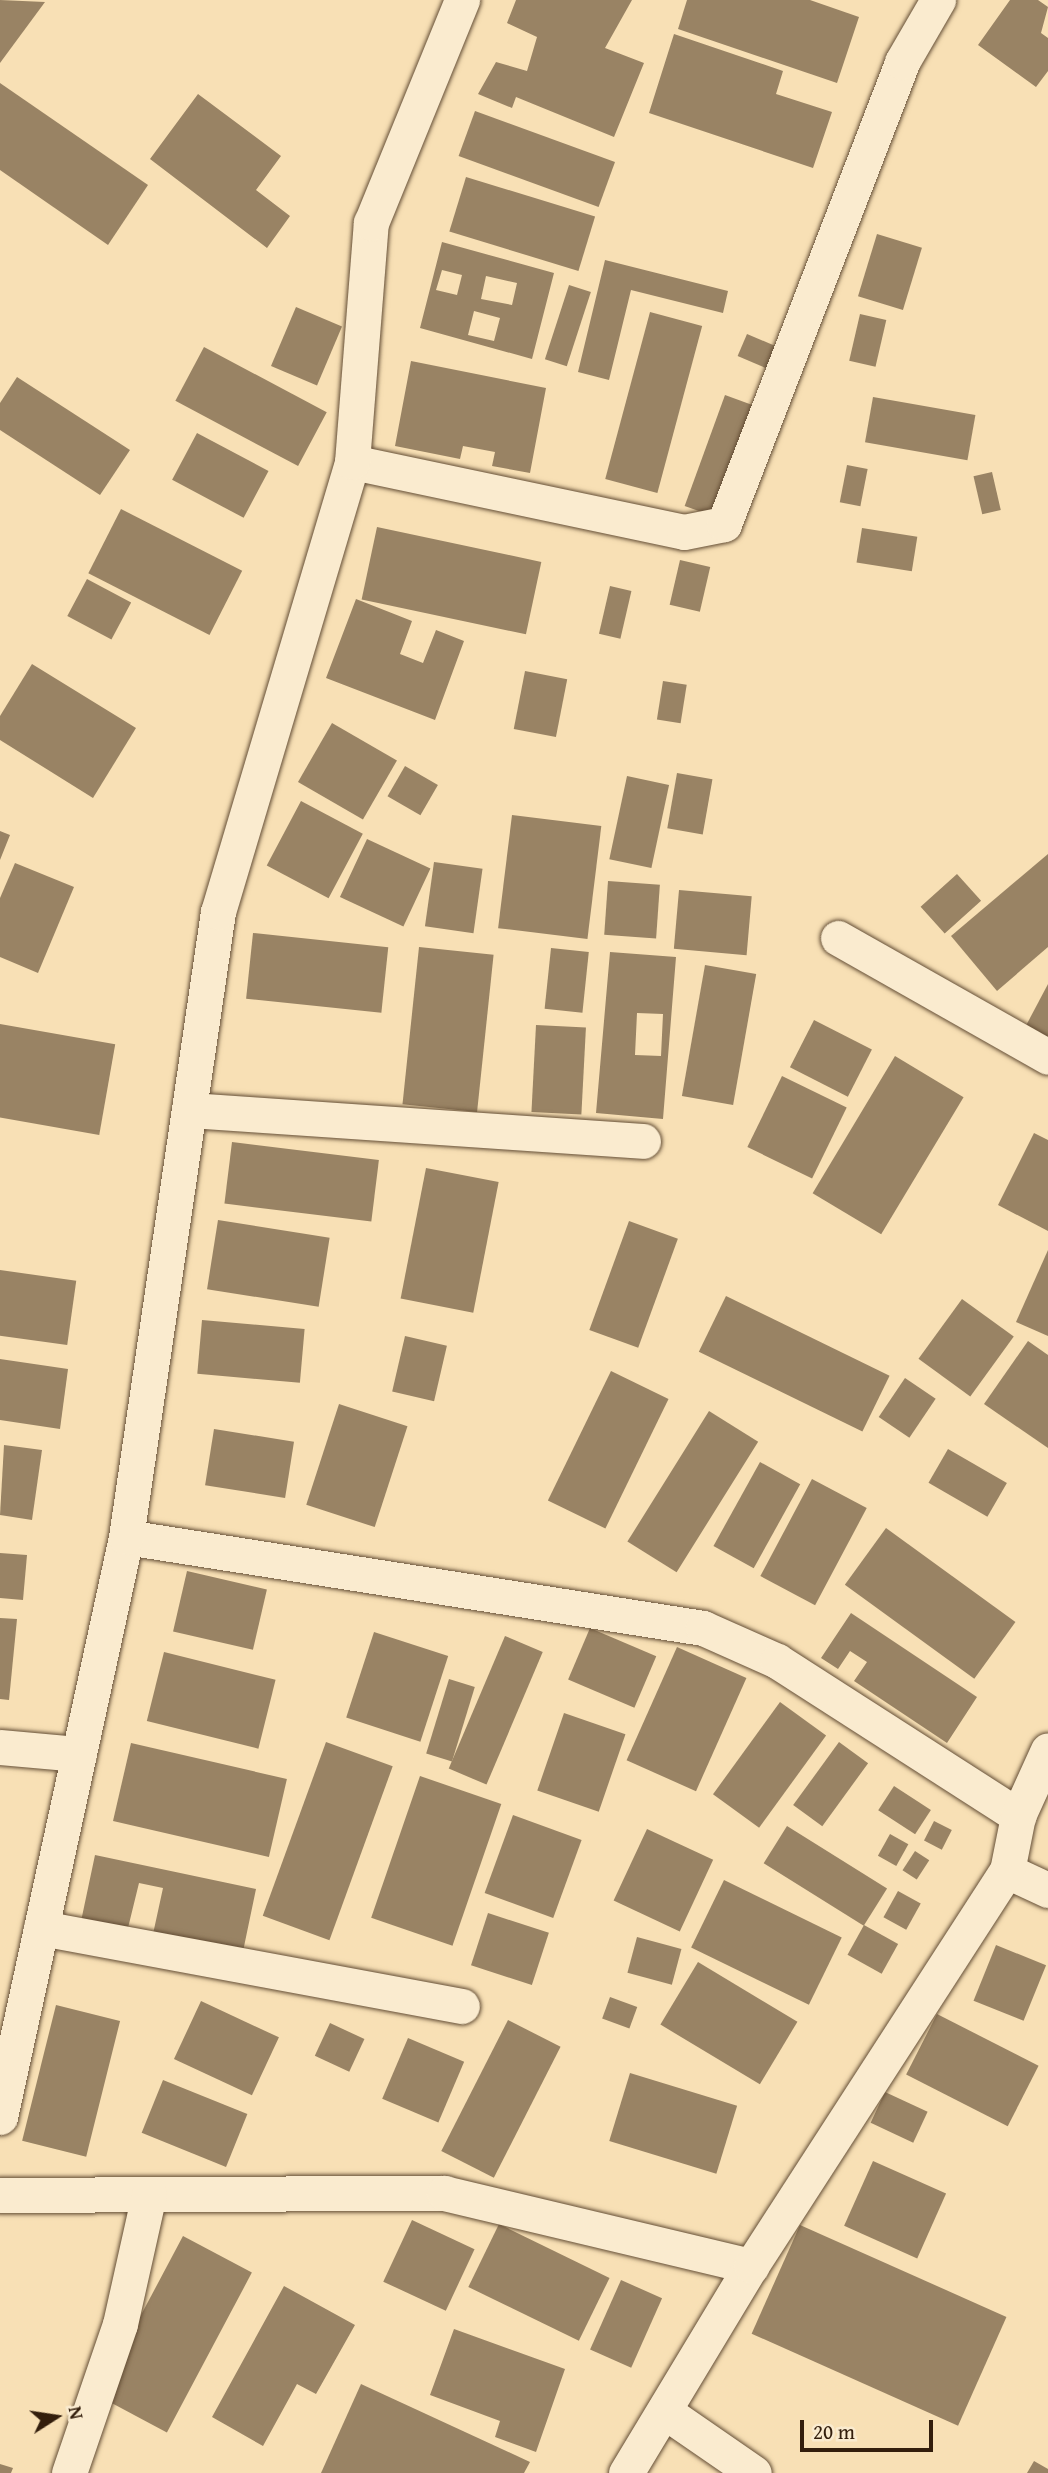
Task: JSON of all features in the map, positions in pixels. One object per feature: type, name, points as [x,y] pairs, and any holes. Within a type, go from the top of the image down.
[{"type":"street","points":[[0,2117],[126,1536],[218,912],[352,462],[371,223],[462,0]]},
{"type":"street","points":[[352,462],[684,532],[724,524],[902,62],[938,0]]},
{"type":"street","points":[[838,938],[1048,1057]]},
{"type":"street","points":[[189,1110],[642,1141]]},
{"type":"street","points":[[126,1536],[704,1628],[777,1661],[1018,1816]]},
{"type":"street","points":[[0,1747],[79,1754]]},
{"type":"street","points":[[626,2473],[751,2266],[1007,1871],[1018,1816],[1048,1750]]},
{"type":"street","points":[[1007,1871],[1048,1890]]},
{"type":"street","points":[[41,1928],[462,2006]]},
{"type":"street","points":[[0,2195],[444,2193],[751,2266]]},
{"type":"street","points":[[69,2473],[120,2324],[149,2194]]},
{"type":"street","points":[[664,2411],[754,2473]]},
{"type":"building","points":[[0,0],[45,2],[0,63]]},
{"type":"building","points":[[516,0],[632,0],[605,48],[644,63],[614,137],[516,97],[512,108],[478,94],[496,62],[527,71],[537,37],[507,23]]},
{"type":"building","points":[[687,0],[810,0],[859,17],[837,83],[678,29]]},
{"type":"building","points":[[1010,0],[1038,0],[1048,7],[1041,33],[1048,38],[1048,71],[1036,87],[978,45]]},
{"type":"building","points":[[674,34],[783,71],[776,94],[832,112],[813,168],[649,113]]},
{"type":"building","points":[[0,83],[148,185],[108,245],[0,170]]},
{"type":"building","points":[[198,94],[281,156],[256,190],[290,216],[267,248],[150,159]]},
{"type":"building","points":[[475,111],[615,162],[599,207],[459,156]]},
{"type":"building","points":[[466,177],[595,216],[578,271],[449,232]]},
{"type":"building","points":[[877,234],[922,248],[903,310],[858,296]]},
{"type":"building","points":[[442,242],[554,273],[532,359],[420,328]],"holes":[[[442,270],[462,275],[457,295],[436,290]],[[486,276],[517,283],[512,305],[481,299]],[[474,311],[500,318],[494,341],[468,335]]]},
{"type":"building","points":[[605,260],[728,291],[723,313],[631,290],[609,380],[578,372]]},
{"type":"building","points":[[569,285],[591,292],[567,366],[545,359]]},
{"type":"building","points":[[296,307],[342,327],[317,385],[271,366]]},
{"type":"building","points":[[650,312],[702,326],[657,493],[605,479]]},
{"type":"building","points":[[860,314],[886,320],[876,367],[849,361]]},
{"type":"building","points":[[747,334],[778,347],[769,369],[738,356]]},
{"type":"building","points":[[204,347],[327,412],[298,466],[175,401]]},
{"type":"building","points":[[411,361],[546,388],[530,473],[492,466],[495,452],[463,446],[460,459],[395,446]]},
{"type":"building","points":[[17,377],[130,450],[100,495],[0,430],[0,403]]},
{"type":"building","points":[[725,395],[755,406],[715,517],[685,506]]},
{"type":"building","points":[[873,397],[975,415],[967,460],[865,442]]},
{"type":"building","points":[[197,433],[269,471],[244,518],[172,480]]},
{"type":"building","points":[[847,465],[868,469],[860,506],[840,502]]},
{"type":"building","points":[[992,472],[1001,510],[982,514],[973,476]]},
{"type":"building","points":[[121,509],[242,571],[209,635],[88,573]]},
{"type":"building","points":[[377,527],[541,562],[526,634],[362,599]]},
{"type":"building","points":[[862,528],[917,537],[912,571],[857,563]]},
{"type":"building","points":[[680,560],[710,567],[700,612],[670,605]]},
{"type":"building","points":[[87,579],[131,602],[111,640],[67,616]]},
{"type":"building","points":[[610,586],[631,591],[620,639],[599,634]]},
{"type":"building","points":[[356,599],[412,621],[400,654],[423,663],[436,630],[464,641],[435,720],[326,678]]},
{"type":"building","points":[[32,664],[136,728],[93,798],[0,740],[0,716]]},
{"type":"building","points":[[525,671],[567,679],[556,737],[514,729]]},
{"type":"building","points":[[663,681],[687,685],[681,723],[657,720]]},
{"type":"building","points":[[332,723],[397,760],[363,819],[298,782]]},
{"type":"building","points":[[405,766],[438,785],[420,815],[388,796]]},
{"type":"building","points":[[677,773],[712,779],[703,834],[667,828]]},
{"type":"building","points":[[627,776],[669,785],[651,868],[609,859]]},
{"type":"building","points":[[301,801],[363,834],[329,898],[267,865]]},
{"type":"building","points":[[512,815],[601,826],[587,939],[498,928]]},
{"type":"building","points":[[0,831],[10,835],[0,860]]},
{"type":"building","points":[[367,839],[430,869],[403,927],[340,897]]},
{"type":"building","points":[[1048,854],[1048,947],[997,991],[951,936]]},
{"type":"building","points":[[434,862],[483,869],[473,933],[425,926]]},
{"type":"building","points":[[15,863],[74,887],[38,973],[0,957],[0,898]]},
{"type":"building","points":[[957,874],[981,901],[945,934],[921,907]]},
{"type":"building","points":[[608,881],[660,885],[656,938],[604,935]]},
{"type":"building","points":[[679,890],[752,896],[747,955],[674,949]]},
{"type":"building","points":[[253,933],[388,947],[381,1013],[246,999]]},
{"type":"building","points":[[419,947],[494,955],[477,1112],[402,1104]]},
{"type":"building","points":[[551,948],[589,952],[582,1013],[545,1009]]},
{"type":"building","points":[[610,952],[676,957],[663,1119],[596,1113]],"holes":[[[637,1013],[663,1014],[661,1056],[635,1055]]]},
{"type":"building","points":[[705,965],[756,974],[733,1105],[682,1096]]},
{"type":"building","points":[[1048,984],[1048,1049],[1021,1035]]},
{"type":"building","points":[[814,1020],[872,1050],[848,1097],[790,1067]]},
{"type":"building","points":[[0,1024],[115,1044],[99,1135],[0,1117]]},
{"type":"building","points":[[536,1025],[586,1028],[581,1114],[531,1112]]},
{"type":"building","points":[[895,1056],[964,1097],[881,1234],[813,1193]]},
{"type":"building","points":[[782,1076],[847,1108],[812,1179],[747,1147]]},
{"type":"building","points":[[1034,1133],[1048,1140],[1048,1231],[998,1205]]},
{"type":"building","points":[[232,1142],[379,1160],[371,1222],[224,1204]]},
{"type":"building","points":[[426,1168],[499,1182],[473,1313],[401,1299]]},
{"type":"building","points":[[218,1220],[330,1238],[319,1307],[207,1289]]},
{"type":"building","points":[[629,1221],[678,1239],[638,1348],[589,1330]]},
{"type":"building","points":[[1048,1250],[1048,1336],[1016,1322]]},
{"type":"building","points":[[0,1270],[76,1281],[67,1345],[0,1336]]},
{"type":"building","points":[[726,1296],[890,1376],[862,1432],[699,1352]]},
{"type":"building","points":[[962,1299],[1014,1337],[970,1396],[919,1359]]},
{"type":"building","points":[[202,1320],[305,1329],[300,1383],[197,1374]]},
{"type":"building","points":[[405,1336],[447,1346],[434,1401],[392,1392]]},
{"type":"building","points":[[1028,1341],[1048,1355],[1048,1448],[984,1404]]},
{"type":"building","points":[[0,1359],[68,1369],[60,1429],[0,1420]]},
{"type":"building","points":[[611,1371],[669,1399],[605,1528],[548,1500]]},
{"type":"building","points":[[905,1378],[936,1399],[909,1438],[879,1417]]},
{"type":"building","points":[[339,1404],[407,1426],[375,1527],[306,1505]]},
{"type":"building","points":[[709,1411],[758,1442],[677,1572],[627,1542]]},
{"type":"building","points":[[214,1429],[294,1442],[285,1498],[205,1485]]},
{"type":"building","points":[[4,1445],[42,1450],[32,1520],[0,1515]]},
{"type":"building","points":[[948,1449],[1007,1483],[987,1517],[928,1483]]},
{"type":"building","points":[[760,1462],[800,1484],[754,1568],[713,1546]]},
{"type":"building","points":[[812,1479],[867,1508],[815,1605],[760,1576]]},
{"type":"building","points":[[886,1528],[1015,1622],[974,1679],[845,1585]]},
{"type":"building","points":[[0,1553],[27,1555],[23,1600],[0,1598]]},
{"type":"building","points":[[187,1571],[267,1589],[253,1650],[173,1631]]},
{"type":"building","points":[[851,1613],[977,1697],[947,1743],[854,1681],[867,1662],[850,1651],[838,1669],[821,1658]]},
{"type":"building","points":[[0,1618],[17,1619],[9,1700],[0,1699]]},
{"type":"building","points":[[590,1628],[656,1656],[634,1708],[568,1680]]},
{"type":"building","points":[[374,1632],[448,1656],[420,1742],[346,1718]]},
{"type":"building","points":[[505,1636],[543,1652],[486,1785],[449,1769]]},
{"type":"building","points":[[677,1647],[746,1678],[696,1791],[627,1760]]},
{"type":"building","points":[[164,1652],[276,1680],[258,1749],[147,1721]]},
{"type":"building","points":[[449,1679],[475,1687],[452,1761],[426,1754]]},
{"type":"building","points":[[780,1702],[826,1736],[759,1828],[713,1794]]},
{"type":"building","points":[[564,1713],[625,1734],[599,1812],[537,1791]]},
{"type":"building","points":[[326,1742],[393,1766],[329,1940],[263,1916]]},
{"type":"building","points":[[839,1742],[868,1763],[822,1826],[793,1805]]},
{"type":"building","points":[[131,1743],[287,1779],[269,1857],[113,1821]]},
{"type":"building","points":[[420,1776],[501,1804],[452,1946],[371,1918]]},
{"type":"building","points":[[894,1786],[931,1810],[915,1834],[878,1810]]},
{"type":"building","points":[[513,1815],[582,1840],[553,1918],[485,1893]]},
{"type":"building","points":[[934,1821],[952,1830],[942,1850],[924,1841]]},
{"type":"building","points":[[787,1826],[887,1889],[864,1926],[764,1863]]},
{"type":"building","points":[[647,1829],[713,1860],[680,1931],[614,1901]]},
{"type":"building","points":[[890,1834],[908,1844],[896,1866],[878,1856]]},
{"type":"building","points":[[915,1851],[929,1860],[917,1880],[902,1870]]},
{"type":"building","points":[[95,1855],[256,1889],[241,1961],[80,1926]],"holes":[[[139,1883],[163,1888],[153,1934],[128,1928]]]},
{"type":"building","points":[[724,1880],[842,1937],[809,2005],[691,1947]]},
{"type":"building","points":[[898,1891],[921,1904],[906,1930],[883,1917]]},
{"type":"building","points":[[488,1913],[549,1933],[532,1985],[471,1965]]},
{"type":"building","points":[[864,1925],[898,1944],[882,1974],[848,1955]]},
{"type":"building","points":[[637,1937],[681,1949],[672,1985],[627,1973]]},
{"type":"building","points":[[996,1945],[1046,1965],[1024,2021],[974,2001]]},
{"type":"building","points":[[698,1962],[797,2022],[760,2084],[660,2025]]},
{"type":"building","points":[[610,1997],[637,2007],[629,2029],[602,2019]]},
{"type":"building","points":[[201,2001],[279,2037],[252,2095],[174,2059]]},
{"type":"building","points":[[56,2005],[120,2021],[86,2157],[22,2141]]},
{"type":"building","points":[[937,2014],[1039,2066],[1008,2126],[906,2075]]},
{"type":"building","points":[[508,2020],[561,2047],[494,2178],[441,2151]]},
{"type":"building","points":[[330,2023],[364,2039],[349,2072],[315,2056]]},
{"type":"building","points":[[408,2038],[464,2062],[438,2123],[382,2099]]},
{"type":"building","points":[[630,2073],[737,2106],[716,2174],[609,2141]]},
{"type":"building","points":[[163,2080],[247,2114],[226,2167],[142,2133]]},
{"type":"building","points":[[885,2092],[928,2112],[913,2143],[871,2123]]},
{"type":"building","points":[[873,2161],[946,2194],[917,2258],[844,2226]]},
{"type":"building","points":[[412,2220],[475,2249],[446,2311],[383,2282]]},
{"type":"building","points":[[499,2224],[610,2278],[579,2341],[468,2287]]},
{"type":"building","points":[[800,2225],[1006,2317],[958,2426],[752,2334]]},
{"type":"building","points":[[183,2236],[252,2273],[167,2432],[98,2396]]},
{"type":"building","points":[[621,2280],[662,2298],[631,2368],[590,2349]]},
{"type":"building","points":[[284,2286],[355,2325],[316,2394],[297,2384],[263,2446],[212,2417]]},
{"type":"building","points":[[454,2329],[565,2369],[536,2452],[495,2437],[500,2421],[430,2395]]},
{"type":"building","points":[[361,2384],[530,2462],[524,2473],[321,2473]]},
{"type":"building","points":[[1034,2461],[1048,2469],[1048,2473],[1027,2473]]},
{"type":"building","points":[[0,2464],[13,2468],[11,2473],[0,2473]]}]
